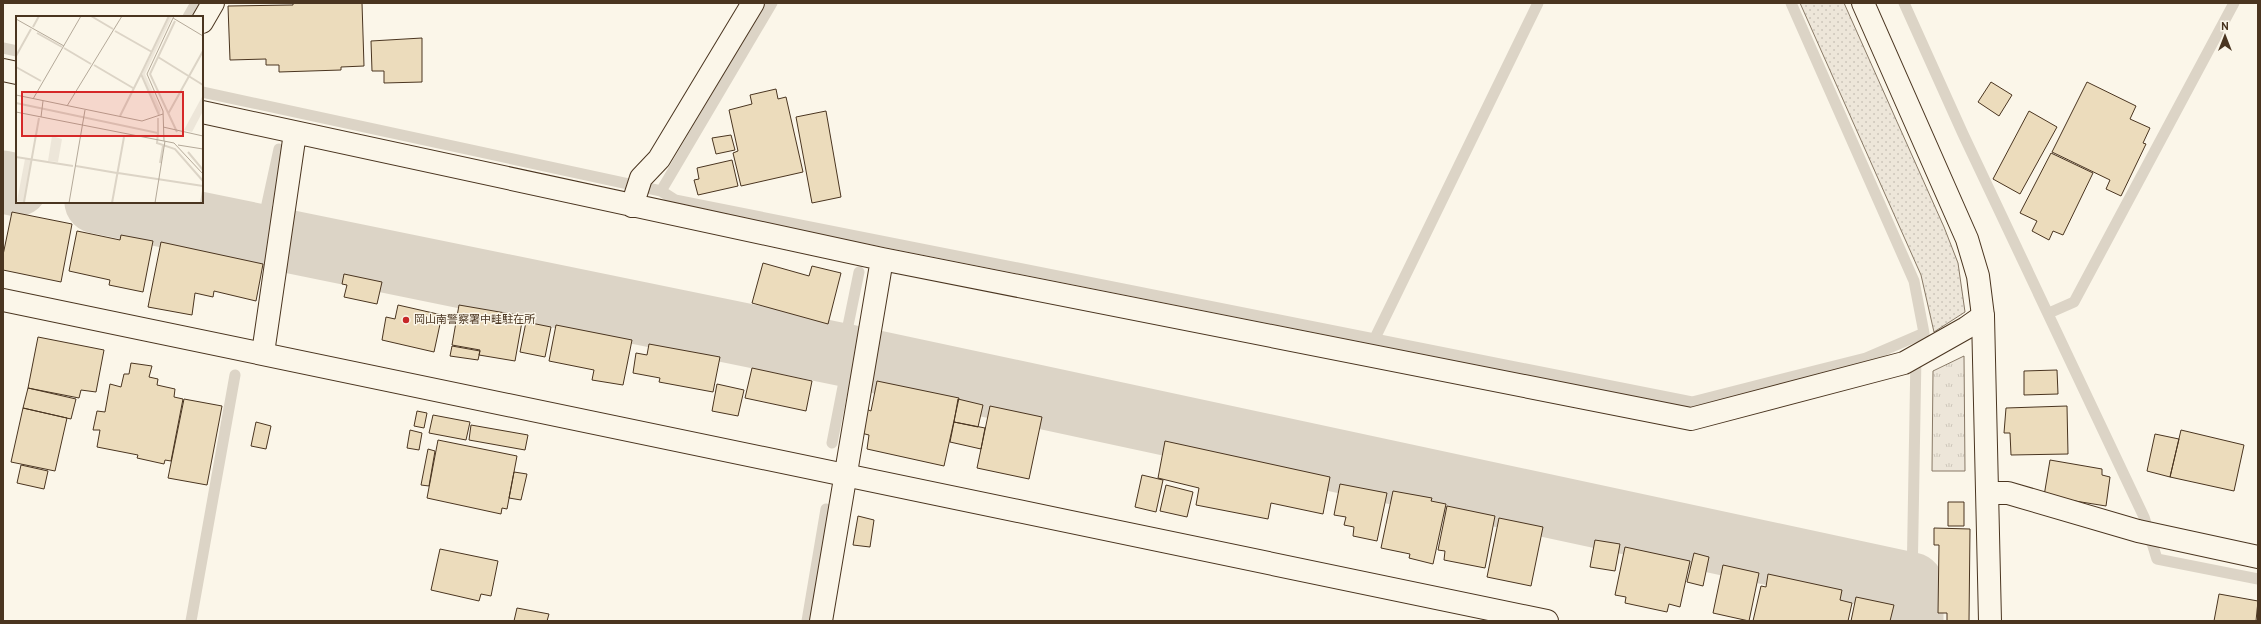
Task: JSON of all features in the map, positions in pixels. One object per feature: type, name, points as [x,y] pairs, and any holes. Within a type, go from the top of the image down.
[{"type":"street","points":[[203,20],[213,3]]},
{"type":"street","points":[[636,192],[659,159],[753,3]]},
{"type":"street","points":[[1863,3],[1967,239],[1978,276],[1983,316],[1990,621]]},
{"type":"street","points":[[3,70],[16,73]]},
{"type":"street","points":[[203,112],[295,132],[636,192],[882,259],[1691,419],[1904,363],[1983,316]]},
{"type":"street","points":[[263,353],[295,132]]},
{"type":"street","points":[[821,621],[847,475],[882,259]]},
{"type":"street","points":[[3,300],[1547,621]]},
{"type":"street","points":[[1988,494],[2008,494],[2149,534],[2258,558]]},
{"type":"green space","points":[[1800,3],[1844,3],[1944,227],[1958,263],[1965,312],[1934,332],[1921,275]]},
{"type":"green space","points":[[1964,356],[1965,471],[1932,471],[1933,371]]},
{"type":"building","points":[[293,3],[362,3],[364,66],[341,67],[341,70],[279,72],[279,65],[266,65],[266,59],[230,60],[228,6],[293,5]]},
{"type":"building","points":[[422,38],[422,82],[384,83],[384,71],[372,71],[371,41]]},
{"type":"building","points":[[1991,82],[2012,95],[1999,116],[1978,102]]},
{"type":"building","points":[[2087,82],[2136,106],[2130,119],[2150,128],[2143,143],[2146,144],[2121,196],[2106,189],[2110,180],[2052,152]]},
{"type":"building","points":[[776,89],[778,99],[786,97],[803,172],[741,186],[733,153],[738,151],[729,110],[752,104],[750,95]]},
{"type":"building","points":[[826,111],[841,197],[812,203],[796,117]]},
{"type":"building","points":[[2029,111],[2057,127],[2020,194],[1993,179]]},
{"type":"building","points":[[731,135],[735,150],[716,154],[712,138]]},
{"type":"building","points":[[2051,153],[2093,173],[2063,235],[2053,231],[2049,240],[2032,231],[2037,221],[2020,213]]},
{"type":"building","points":[[732,160],[738,186],[698,195],[694,180],[699,179],[697,168]]},
{"type":"building","points":[[12,212],[72,224],[61,282],[3,270],[3,255]]},
{"type":"building","points":[[77,231],[120,240],[121,235],[153,241],[143,292],[109,285],[110,280],[69,271]]},
{"type":"building","points":[[161,242],[263,264],[256,301],[214,291],[213,297],[195,293],[192,315],[148,307]]},
{"type":"building","points":[[763,263],[809,276],[812,266],[841,273],[828,324],[752,303]]},
{"type":"building","points":[[344,274],[382,282],[377,304],[344,297],[347,285],[342,284]]},
{"type":"building","points":[[398,305],[442,315],[434,352],[382,340],[386,317],[395,319]]},
{"type":"building","points":[[459,305],[523,316],[515,361],[479,355],[480,350],[452,345]]},
{"type":"building","points":[[526,322],[551,327],[545,357],[520,352]]},
{"type":"building","points":[[556,325],[632,340],[623,385],[592,380],[594,370],[549,361]]},
{"type":"building","points":[[38,337],[104,350],[96,392],[81,390],[79,398],[28,388]]},
{"type":"building","points":[[649,344],[720,357],[713,392],[659,382],[660,378],[633,373],[636,353],[647,355]]},
{"type":"building","points":[[452,346],[480,351],[478,360],[450,356]]},
{"type":"building","points":[[131,363],[152,366],[149,377],[158,379],[157,385],[175,389],[174,397],[183,399],[171,461],[165,460],[164,464],[137,458],[138,455],[97,447],[100,430],[93,430],[97,411],[105,412],[110,384],[121,387],[124,374],[129,374]]},
{"type":"building","points":[[752,368],[812,381],[806,411],[745,398]]},
{"type":"building","points":[[2057,370],[2058,394],[2024,395],[2024,371]]},
{"type":"building","points":[[877,381],[959,398],[944,466],[867,449],[869,435],[861,433],[866,409],[871,411]]},
{"type":"building","points":[[717,384],[744,390],[738,416],[712,411]]},
{"type":"building","points":[[28,388],[76,399],[71,419],[23,408]]},
{"type":"building","points":[[184,399],[222,406],[207,485],[168,478]]},
{"type":"building","points":[[958,399],[983,405],[978,427],[954,422]]},
{"type":"building","points":[[990,406],[1042,417],[1029,479],[977,468]]},
{"type":"building","points":[[2067,406],[2068,454],[2011,455],[2010,433],[2004,433],[2006,408]]},
{"type":"building","points":[[23,408],[67,418],[55,471],[11,462]]},
{"type":"building","points":[[417,411],[427,413],[424,428],[414,426]]},
{"type":"building","points":[[433,415],[470,422],[466,440],[429,433]]},
{"type":"building","points":[[256,422],[271,426],[266,449],[251,446]]},
{"type":"building","points":[[954,422],[985,428],[981,449],[950,442]]},
{"type":"building","points":[[471,425],[528,435],[525,450],[469,440]]},
{"type":"building","points":[[410,430],[422,433],[419,450],[407,448]]},
{"type":"building","points":[[2181,430],[2244,445],[2234,491],[2170,477]]},
{"type":"building","points":[[2155,434],[2179,439],[2170,477],[2147,471]]},
{"type":"building","points":[[438,440],[517,456],[507,509],[502,508],[501,514],[427,498]]},
{"type":"building","points":[[1165,441],[1330,477],[1323,514],[1271,503],[1268,519],[1196,505],[1199,488],[1158,478]]},
{"type":"building","points":[[428,449],[435,451],[429,486],[421,485]]},
{"type":"building","points":[[2050,460],[2102,469],[2102,475],[2110,477],[2106,506],[2044,496]]},
{"type":"building","points":[[21,465],[48,471],[44,489],[17,483]]},
{"type":"building","points":[[514,472],[527,474],[521,500],[509,498]]},
{"type":"building","points":[[1142,475],[1163,480],[1156,512],[1135,507]]},
{"type":"building","points":[[1340,484],[1387,493],[1377,541],[1353,536],[1354,527],[1344,525],[1346,517],[1334,515]]},
{"type":"building","points":[[1166,485],[1193,492],[1187,517],[1160,511]]},
{"type":"building","points":[[1393,491],[1432,498],[1431,501],[1446,504],[1433,564],[1409,558],[1410,554],[1381,548]]},
{"type":"building","points":[[1948,502],[1964,502],[1964,526],[1948,526]]},
{"type":"building","points":[[1447,506],[1495,516],[1485,568],[1444,560],[1445,551],[1438,550]]},
{"type":"building","points":[[858,516],[874,520],[870,547],[853,545]]},
{"type":"building","points":[[1499,518],[1543,527],[1531,586],[1487,577]]},
{"type":"building","points":[[1934,528],[1970,529],[1969,621],[1947,621],[1947,613],[1938,613],[1939,545],[1934,545]]},
{"type":"building","points":[[1595,540],[1620,544],[1615,571],[1590,567]]},
{"type":"building","points":[[1625,547],[1690,561],[1680,607],[1669,604],[1667,612],[1625,603],[1626,597],[1615,595]]},
{"type":"building","points":[[440,549],[498,561],[491,596],[481,594],[479,601],[431,590]]},
{"type":"building","points":[[1694,553],[1709,557],[1703,586],[1687,582]]},
{"type":"building","points":[[1723,565],[1759,573],[1749,621],[1713,613]]},
{"type":"building","points":[[1768,574],[1842,590],[1840,600],[1852,603],[1848,621],[1753,621],[1761,586],[1766,587]]},
{"type":"building","points":[[2219,594],[2258,601],[2256,621],[2214,621]]},
{"type":"building","points":[[1856,597],[1894,605],[1890,621],[1851,621]]},
{"type":"building","points":[[517,608],[549,614],[547,621],[514,621]]},
{"type":"waterway","points":[[189,16],[196,3]]},
{"type":"waterway","points":[[661,191],[772,3]]},
{"type":"waterway","points":[[1374,340],[1538,3]]},
{"type":"waterway","points":[[203,92],[661,191],[675,200],[1692,402],[1866,358],[1924,333],[1914,281],[1791,3]]},
{"type":"waterway","points":[[1904,3],[1963,134],[2144,517],[2157,559],[2258,579]]},
{"type":"waterway","points":[[2049,313],[2074,302],[2234,3]]},
{"type":"waterway","points":[[3,48],[16,51]]},
{"type":"waterway","points":[[260,236],[279,149]]},
{"type":"waterway","points":[[3,182],[16,185]]},
{"type":"waterway","points":[[101,203],[849,356],[1912,584],[1912,621]]},
{"type":"waterway","points":[[842,355],[859,272]]},
{"type":"waterway","points":[[1912,584],[1916,355]]},
{"type":"waterway","points":[[832,443],[849,356]]},
{"type":"waterway","points":[[191,621],[235,375]]},
{"type":"waterway","points":[[807,621],[826,509]]},
{"type":"place","name":"岡山南警察署中畦駐在所","points":[[406,320]]}]
